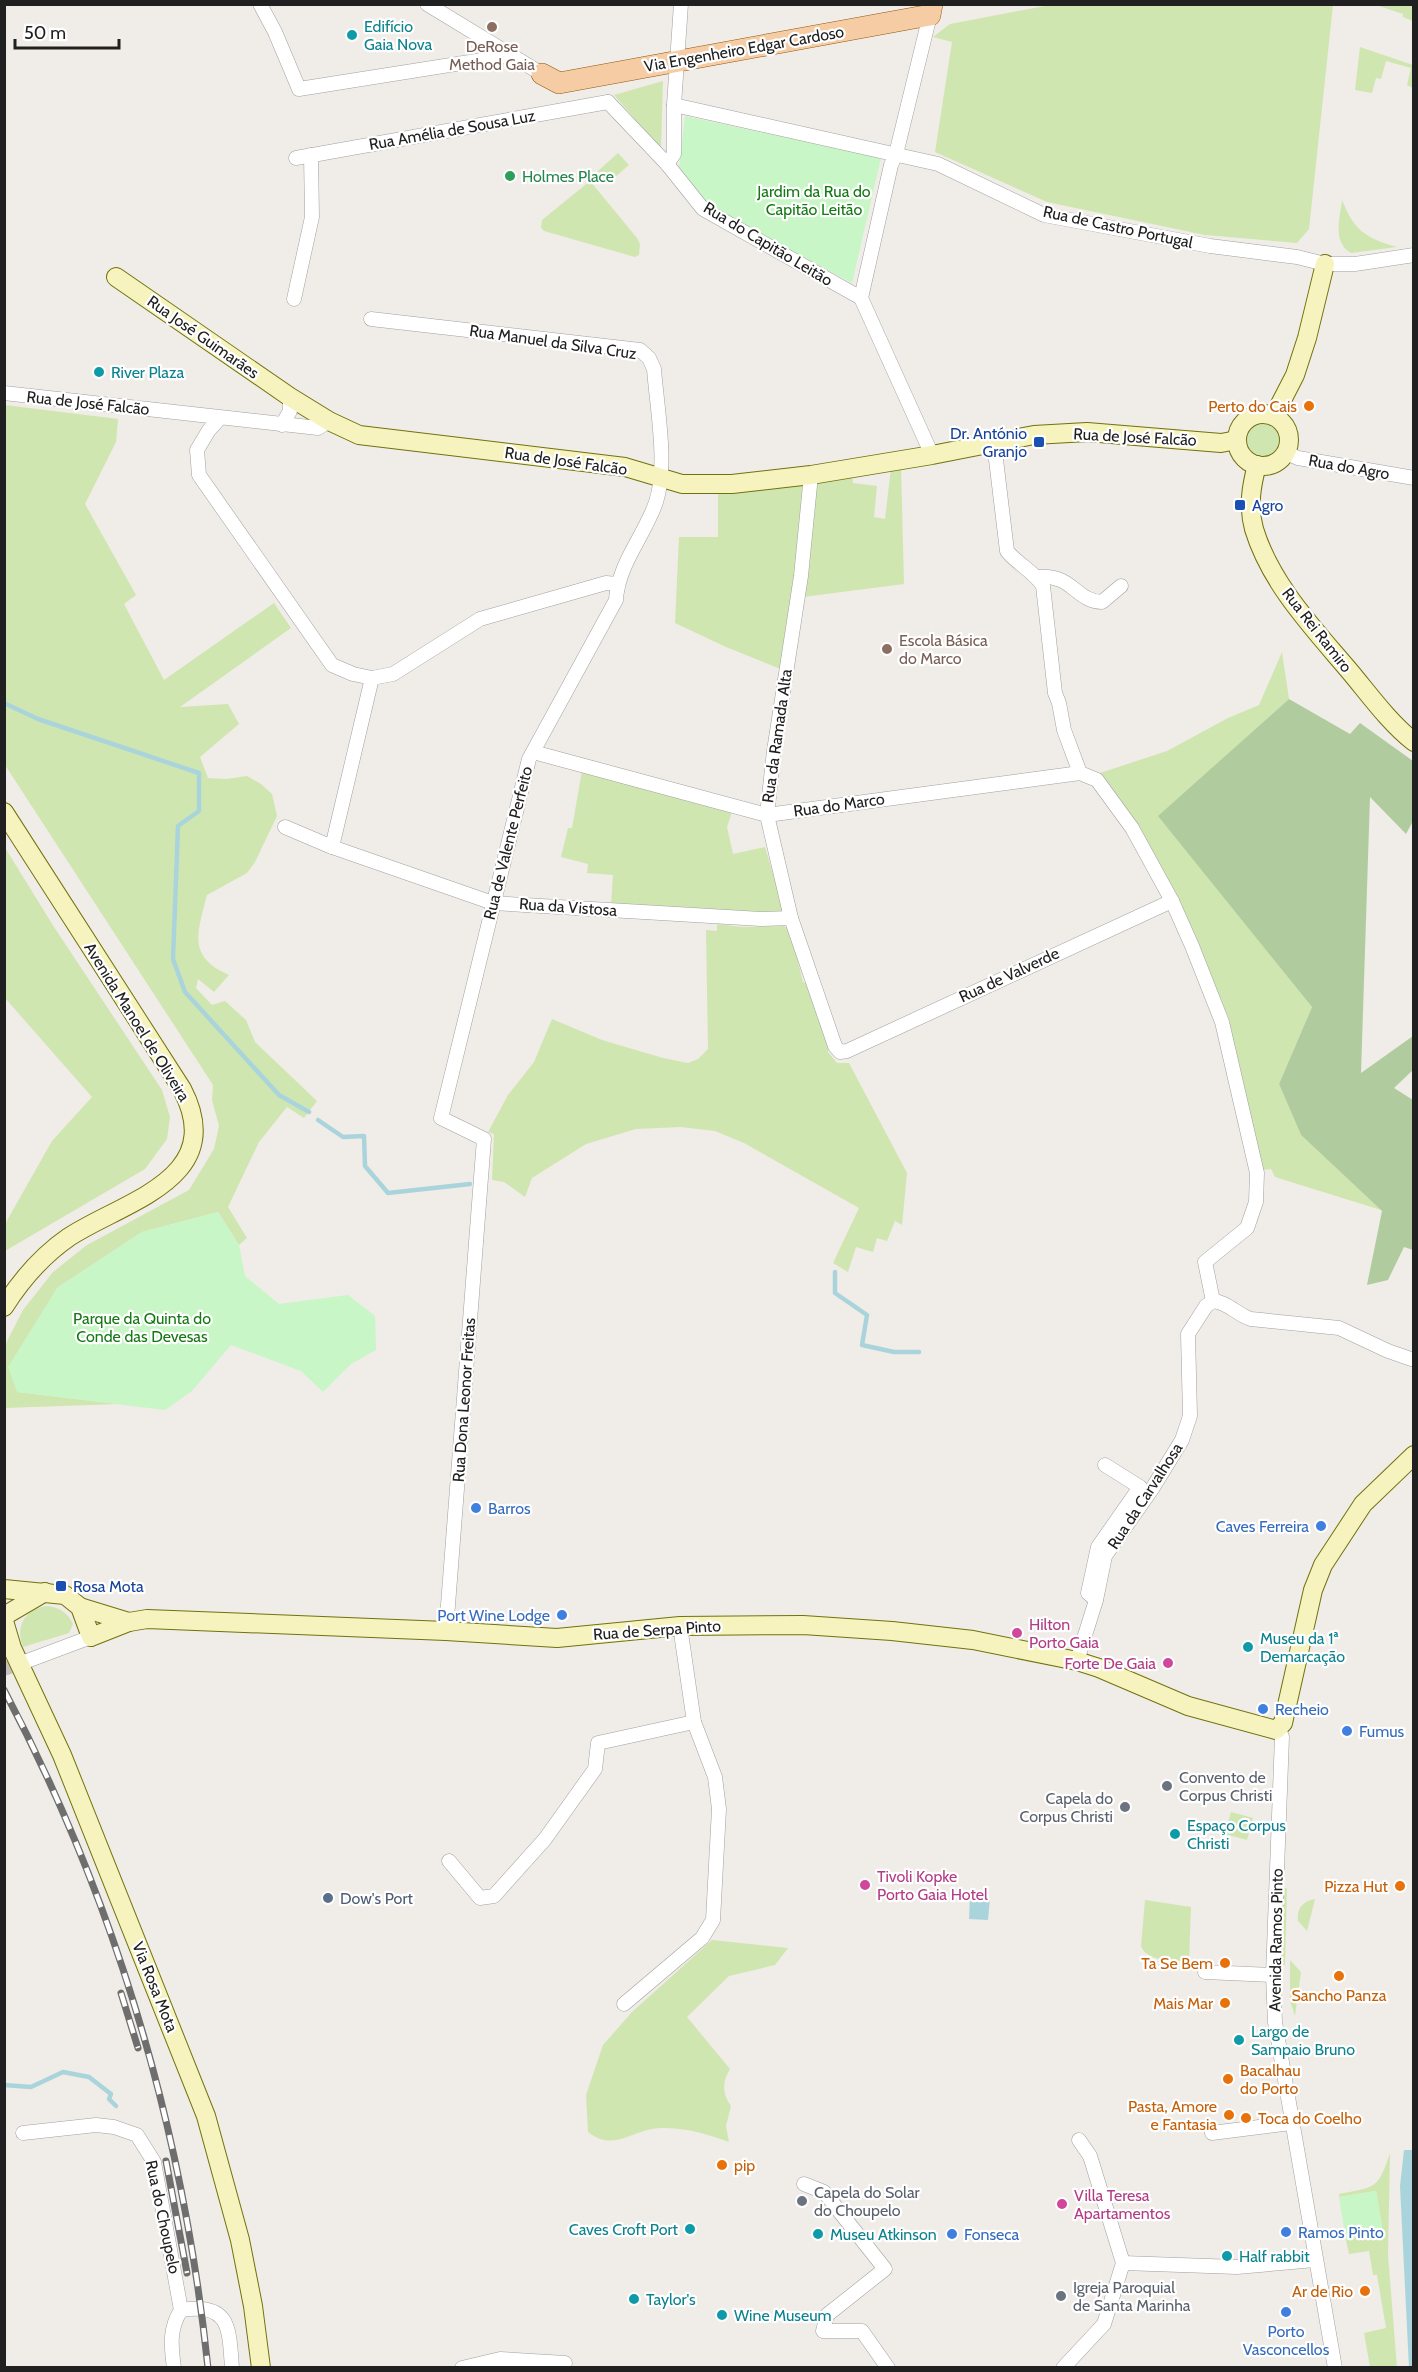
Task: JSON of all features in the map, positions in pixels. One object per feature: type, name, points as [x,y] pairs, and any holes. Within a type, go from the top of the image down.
[{"type":"main road","name":"Via Engenheiro Edgar Cardoso","points":[[550,78],[610,74],[931,10]]},
{"type":"street","points":[[260,4],[275,32],[298,89],[513,55]]},
{"type":"street","points":[[427,4],[550,78]]},
{"type":"street","points":[[667,164],[674,154],[674,105],[681,4]]},
{"type":"street","points":[[931,10],[896,154],[891,165],[862,296],[933,455]]},
{"type":"street","points":[[608,102],[610,74]]},
{"type":"street","name":"Rua Amélia de Sousa Luz","points":[[296,158],[608,102]]},
{"type":"street","name":"Rua do Capitão Leitão","points":[[608,102],[667,164],[703,209],[862,296]]},
{"type":"street","name":"Rua de Castro Portugal","points":[[674,105],[938,164],[1044,215],[1210,246],[1297,257],[1325,264],[1355,264],[1413,255]]},
{"type":"street","points":[[294,298],[312,217],[311,155]]},
{"type":"street","points":[[1274,416],[1295,375],[1307,338],[1325,264]]},
{"type":"street","name":"Rua José Guimarães","points":[[116,277],[328,421]]},
{"type":"street","name":"Rua Manuel da Silva Cruz","points":[[371,319],[640,350],[649,358],[654,369],[662,454],[659,478]]},
{"type":"street","name":"Rua de José Falcão","points":[[4,393],[282,425],[318,428],[328,421],[359,435],[624,468],[682,484],[732,484],[811,475],[933,455],[1034,435],[1087,432],[1221,443],[1237,440]]},
{"type":"street","points":[[282,425],[290,411],[290,397]]},
{"type":"street","points":[[1266,414],[1274,416],[1287,428],[1289,436],[1286,453],[1273,464],[1257,465],[1243,456],[1237,440],[1243,424],[1249,418],[1266,414]]},
{"type":"street","points":[[220,418],[209,430],[197,450],[198,475],[332,665],[353,674],[372,678],[393,674],[480,619],[606,583],[617,584]]},
{"type":"street","points":[[994,443],[1007,552],[1014,561],[1038,577],[1043,586],[1055,693],[1064,730],[1080,773],[1097,780],[1132,828],[1172,901],[1222,1022],[1257,1173],[1256,1202],[1247,1228],[1205,1262],[1213,1301],[1227,1305],[1239,1315],[1251,1318],[1339,1328],[1413,1360]]},
{"type":"street","name":"Rua do Agro","points":[[1286,453],[1298,458],[1413,478]]},
{"type":"street","name":"Rua Rei Ramiro","points":[[1257,465],[1250,498],[1251,513],[1260,544],[1278,579],[1300,612],[1413,742]]},
{"type":"street","name":"Rua da Ramada Alta","points":[[811,475],[801,576],[774,751],[767,815],[791,918],[835,1046],[840,1052],[847,1051]]},
{"type":"street","name":"Rua de Valente Perfeito","points":[[483,1170],[484,1139],[441,1118],[529,759],[616,600],[617,584],[656,501],[659,478]]},
{"type":"street","points":[[1038,577],[1056,577],[1092,602],[1102,602],[1121,586]]},
{"type":"street","points":[[332,847],[372,678]]},
{"type":"street","name":"Rua do Marco","points":[[533,752],[767,815],[1080,773]]},
{"type":"street","name":"Avenida Manoel de Oliveira","points":[[4,812],[182,1089],[190,1108],[193,1125],[192,1141],[187,1157],[171,1179],[156,1190],[61,1242],[33,1269],[4,1307]]},
{"type":"street","name":"Rua da Vistosa","points":[[285,827],[332,847],[493,903],[760,919],[791,918]]},
{"type":"street","name":"Rua de Valverde","points":[[847,1051],[1172,901]]},
{"type":"street","name":"Rua Dona Leonor Freitas","points":[[446,1630],[483,1170]]},
{"type":"street","name":"Rua da Carvalhosa","points":[[1077,1661],[1096,1600],[1106,1556],[1182,1440],[1190,1416],[1188,1334],[1206,1306],[1213,1301]]},
{"type":"street","name":"Avenida Ramos Pinto","points":[[1335,2367],[1275,2022],[1274,1975],[1282,1737],[1279,1729],[1283,1723],[1313,1590],[1320,1571],[1363,1504],[1406,1470],[1404,1462],[1413,1455]]},
{"type":"street","points":[[1096,1600],[1088,1593],[1098,1547],[1140,1487],[1105,1465]]},
{"type":"street","points":[[4,1589],[65,1595],[80,1606],[129,1622]]},
{"type":"street","points":[[4,1616],[45,1592]]},
{"type":"street","points":[[80,1606],[91,1637]]},
{"type":"street","name":"Rua de Serpa Pinto","points":[[27,1661],[129,1622],[147,1619],[446,1630],[557,1638],[680,1626],[803,1624],[973,1640],[1077,1661],[1188,1706],[1273,1730],[1279,1729]]},
{"type":"street","name":"Via Rosa Mota","points":[[4,1621],[12,1648],[62,1755],[206,2116],[240,2240],[253,2306],[261,2367]]},
{"type":"street","points":[[624,2004],[702,1938],[713,1920],[719,1809],[714,1777],[694,1722],[680,1626]]},
{"type":"street","points":[[449,1861],[480,1898],[494,1896],[545,1839],[596,1769],[598,1743],[694,1722]]},
{"type":"street","points":[[1205,1972],[1274,1975]]},
{"type":"street","points":[[1212,2133],[1292,2123]]},
{"type":"street","name":"Rua do Choupelo","points":[[23,2133],[96,2125],[114,2127],[137,2135],[154,2162],[181,2310]]},
{"type":"street","points":[[1063,2367],[1104,2324],[1123,2263],[1090,2156],[1078,2140]]},
{"type":"street","points":[[804,2184],[824,2192],[885,2269],[827,2315],[823,2331],[862,2331],[888,2367]]},
{"type":"street","points":[[1123,2263],[1237,2267],[1315,2260]]},
{"type":"street","points":[[174,2367],[170,2337],[175,2319],[181,2310],[205,2308],[217,2313],[228,2326],[232,2367]]},
{"type":"street","points":[[462,2367],[500,2359],[565,2363]]},
{"type":"green space","points":[[1055,4],[1333,5],[1309,229],[1297,243],[1205,235],[1047,202],[935,152],[952,42],[933,37],[950,24]]},
{"type":"green space","points":[[1376,5],[1413,5],[1413,21],[1403,17],[1403,14]]},
{"type":"green space","points":[[1360,47],[1413,65],[1413,88],[1407,85],[1411,68],[1386,61],[1381,79],[1376,78],[1372,93],[1355,90]]},
{"type":"green space","points":[[663,81],[661,149],[614,95]]},
{"type":"green space","name":"Jardim da Rua do Capitão Leitão","points":[[685,116],[881,158],[852,283],[705,205],[679,168]]},
{"type":"green space","points":[[618,153],[629,165],[608,183],[598,171]]},
{"type":"green space","points":[[590,181],[637,238],[640,244],[639,255],[635,257],[544,231],[541,228],[542,220]]},
{"type":"green space","points":[[1342,200],[1356,226],[1369,236],[1397,247],[1351,253],[1345,248],[1339,236]]},
{"type":"green space","points":[[5,405],[118,419],[116,442],[85,504],[136,595],[124,604],[164,680],[274,603],[291,628],[180,707],[228,704],[239,724],[200,757],[208,778],[227,779],[247,776],[272,794],[277,816],[255,862],[247,873],[207,895],[198,942],[206,960],[229,975],[214,992],[198,979],[196,988],[212,1005],[225,1001],[246,1020],[255,1042],[317,1101],[304,1118],[287,1107],[259,1142],[228,1207],[247,1238],[239,1245],[218,1212],[142,1232],[57,1288],[18,1392],[118,1404],[5,1408],[4,1350],[7,1341],[23,1310],[53,1272],[87,1245],[189,1190],[214,1149],[219,1126],[212,1100],[213,1085],[5,765]]},
{"type":"green space","points":[[1263,424],[1274,429],[1279,440],[1274,451],[1263,456],[1252,451],[1247,440],[1252,429]]},
{"type":"green space","points":[[901,466],[904,584],[803,597],[816,479],[852,474],[853,483],[877,486],[874,517],[885,519],[891,468]]},
{"type":"green space","points":[[804,482],[801,545],[783,670],[675,623],[679,537],[718,537],[718,493]]},
{"type":"green space","points":[[1282,652],[1289,699],[1159,816],[1312,1007],[1279,1084],[1301,1135],[1381,1210],[1275,1177],[1271,1169],[1263,1170],[1249,1121],[1229,1019],[1185,915],[1144,841],[1100,773],[1167,751],[1228,718],[1259,705]]},
{"type":"green space","points":[[1289,699],[1350,734],[1360,723],[1413,761],[1413,821],[1406,834],[1370,797],[1361,1073],[1413,1036],[1413,1070],[1394,1088],[1413,1100],[1413,1250],[1404,1247],[1388,1280],[1367,1285],[1382,1211],[1301,1135],[1279,1084],[1312,1007],[1158,816]]},
{"type":"green space","points":[[582,771],[732,812],[727,827],[733,854],[765,847],[785,913],[761,916],[611,905],[613,875],[587,873],[588,864],[561,857],[568,828],[572,828]]},
{"type":"green space","points":[[4,846],[54,927],[162,1090],[170,1117],[167,1139],[145,1169],[5,1251],[5,1224],[52,1141],[92,1097],[5,998]]},
{"type":"green space","points":[[717,924],[742,927],[783,926],[790,929],[803,982],[809,985],[829,1044],[828,1052],[837,1063],[849,1063],[907,1173],[902,1225],[895,1221],[887,1241],[877,1238],[873,1252],[856,1247],[848,1272],[833,1263],[859,1208],[744,1143],[715,1131],[681,1127],[636,1129],[586,1144],[532,1178],[525,1197],[504,1182],[492,1180],[494,1134],[488,1132],[508,1095],[534,1062],[552,1019],[602,1040],[688,1063],[698,1059],[708,1049],[706,930],[717,931]]},
{"type":"green space","name":"Parque da Quinta do Conde das Devesas","points":[[218,1212],[239,1245],[245,1276],[279,1304],[348,1295],[375,1316],[376,1350],[351,1364],[323,1392],[301,1371],[231,1345],[192,1391],[165,1410],[17,1392],[8,1367],[57,1288],[142,1232]]},
{"type":"green space","points":[[46,1606],[59,1609],[68,1616],[73,1624],[69,1633],[23,1647],[20,1633],[23,1620],[32,1611]]},
{"type":"green space","points":[[1231,1812],[1253,1818],[1247,1840],[1225,1834]]},
{"type":"green space","points":[[1283,1888],[1287,1888],[1285,1965],[1281,1965]]},
{"type":"green space","points":[[1315,1899],[1307,1931],[1298,1921],[1299,1909]]},
{"type":"green space","points":[[1145,1900],[1191,1907],[1189,1961],[1162,1960],[1144,1951],[1141,1946]]},
{"type":"green space","points":[[712,1940],[788,1948],[775,1965],[729,1976],[687,2017],[730,2069],[724,2088],[731,2106],[726,2126],[729,2142],[695,2132],[670,2128],[650,2129],[615,2140],[598,2138],[588,2132],[586,2095],[603,2045],[632,2012]]},
{"type":"green space","points":[[1290,1960],[1301,1972],[1295,2016],[1290,2001]]},
{"type":"green space","points":[[1390,2153],[1388,2255],[1397,2367],[1370,2367],[1364,2333],[1386,2328],[1377,2275],[1373,2275],[1369,2251],[1349,2254],[1346,2240],[1383,2233],[1376,2191],[1339,2197],[1339,2194],[1374,2185],[1382,2174]]},
{"type":"green space","points":[[1376,2191],[1383,2233],[1346,2240],[1339,2197]]},
{"type":"water","points":[[970,1896],[990,1898],[988,1920],[969,1919]]},
{"type":"water","points":[[1413,2148],[1414,2367],[1409,2368],[1400,2186],[1404,2150],[1413,2150]]},
{"type":"waterway","points":[[4,703],[38,719],[199,773],[199,811],[178,826],[173,959],[185,992],[279,1095],[309,1112]]},
{"type":"waterway","points":[[318,1120],[343,1137],[364,1136],[365,1166],[388,1193],[470,1184]]},
{"type":"waterway","points":[[835,1272],[835,1293],[867,1315],[862,1345],[894,1352],[919,1352]]},
{"type":"waterway","points":[[4,2085],[31,2087],[63,2072],[89,2077],[111,2094],[109,2099],[116,2106]]},
{"type":"tunnel","points":[[4,1669],[27,1661]]},
{"type":"railway","points":[[4,1690],[44,1770],[80,1852],[139,2019],[162,2105],[181,2191],[197,2279],[208,2368]]},
{"type":"railway","points":[[121,1993],[138,2048]]},
{"type":"railway","points":[[166,2161],[187,2273]]},
{"type":"place","name":"DeRose Method Gaia","points":[[492,27]]},
{"type":"place","name":"Edifício Gaia Nova","points":[[352,35]]},
{"type":"place","name":"Holmes Place","points":[[510,176]]},
{"type":"place","name":"River Plaza","points":[[99,372]]},
{"type":"place","name":"Perto do Cais","points":[[1309,406]]},
{"type":"place","name":"Dr. António Granjo","points":[[1039,442]]},
{"type":"place","name":"Agro","points":[[1240,505]]},
{"type":"place","name":"Escola Básica do Marco","points":[[887,649]]},
{"type":"place","name":"Barros","points":[[476,1508]]},
{"type":"place","name":"Caves Ferreira","points":[[1321,1526]]},
{"type":"place","name":"Rosa Mota","points":[[61,1586]]},
{"type":"place","name":"Port Wine Lodge","points":[[562,1615]]},
{"type":"place","name":"Hilton Porto Gaia","points":[[1017,1633]]},
{"type":"place","name":"Museu da 1ª Demarcação","points":[[1248,1647]]},
{"type":"place","name":"Forte De Gaia","points":[[1168,1663]]},
{"type":"place","name":"Recheio","points":[[1263,1709]]},
{"type":"place","name":"Fumus","points":[[1347,1731]]},
{"type":"place","name":"Convento de Corpus Christi","points":[[1167,1786]]},
{"type":"place","name":"Capela do Corpus Christi","points":[[1125,1807]]},
{"type":"place","name":"Espaço Corpus Christi","points":[[1175,1834]]},
{"type":"place","name":"Tivoli Kopke Porto Gaia Hotel","points":[[865,1885]]},
{"type":"place","name":"Pizza Hut","points":[[1400,1886]]},
{"type":"place","name":"Dow's Port","points":[[328,1898]]},
{"type":"place","name":"Ta Se Bem","points":[[1225,1963]]},
{"type":"place","name":"Sancho Panza","points":[[1339,1976]]},
{"type":"place","name":"Mais Mar","points":[[1225,2003]]},
{"type":"place","name":"Largo de Sampaio Bruno","points":[[1239,2040]]},
{"type":"place","name":"Bacalhau do Porto","points":[[1228,2079]]},
{"type":"place","name":"Pasta, Amore e Fantasia","points":[[1229,2115]]},
{"type":"place","name":"Toca do Coelho","points":[[1246,2118]]},
{"type":"place","name":"pip","points":[[722,2165]]},
{"type":"place","name":"Capela do Solar do Choupelo","points":[[802,2201]]},
{"type":"place","name":"Villa Teresa Apartamentos","points":[[1062,2204]]},
{"type":"place","name":"Caves Croft Port","points":[[690,2229]]},
{"type":"place","name":"Ramos Pinto","points":[[1286,2232]]},
{"type":"place","name":"Museu Atkinson","points":[[818,2234]]},
{"type":"place","name":"Fonseca","points":[[952,2234]]},
{"type":"place","name":"Half rabbit","points":[[1227,2256]]},
{"type":"place","name":"Ar de Rio","points":[[1365,2291]]},
{"type":"place","name":"Igreja Paroquial de Santa Marinha","points":[[1061,2296]]},
{"type":"place","name":"Taylor's","points":[[634,2299]]},
{"type":"place","name":"Porto Vasconcellos","points":[[1286,2312]]},
{"type":"place","name":"Wine Museum","points":[[722,2315]]}]
